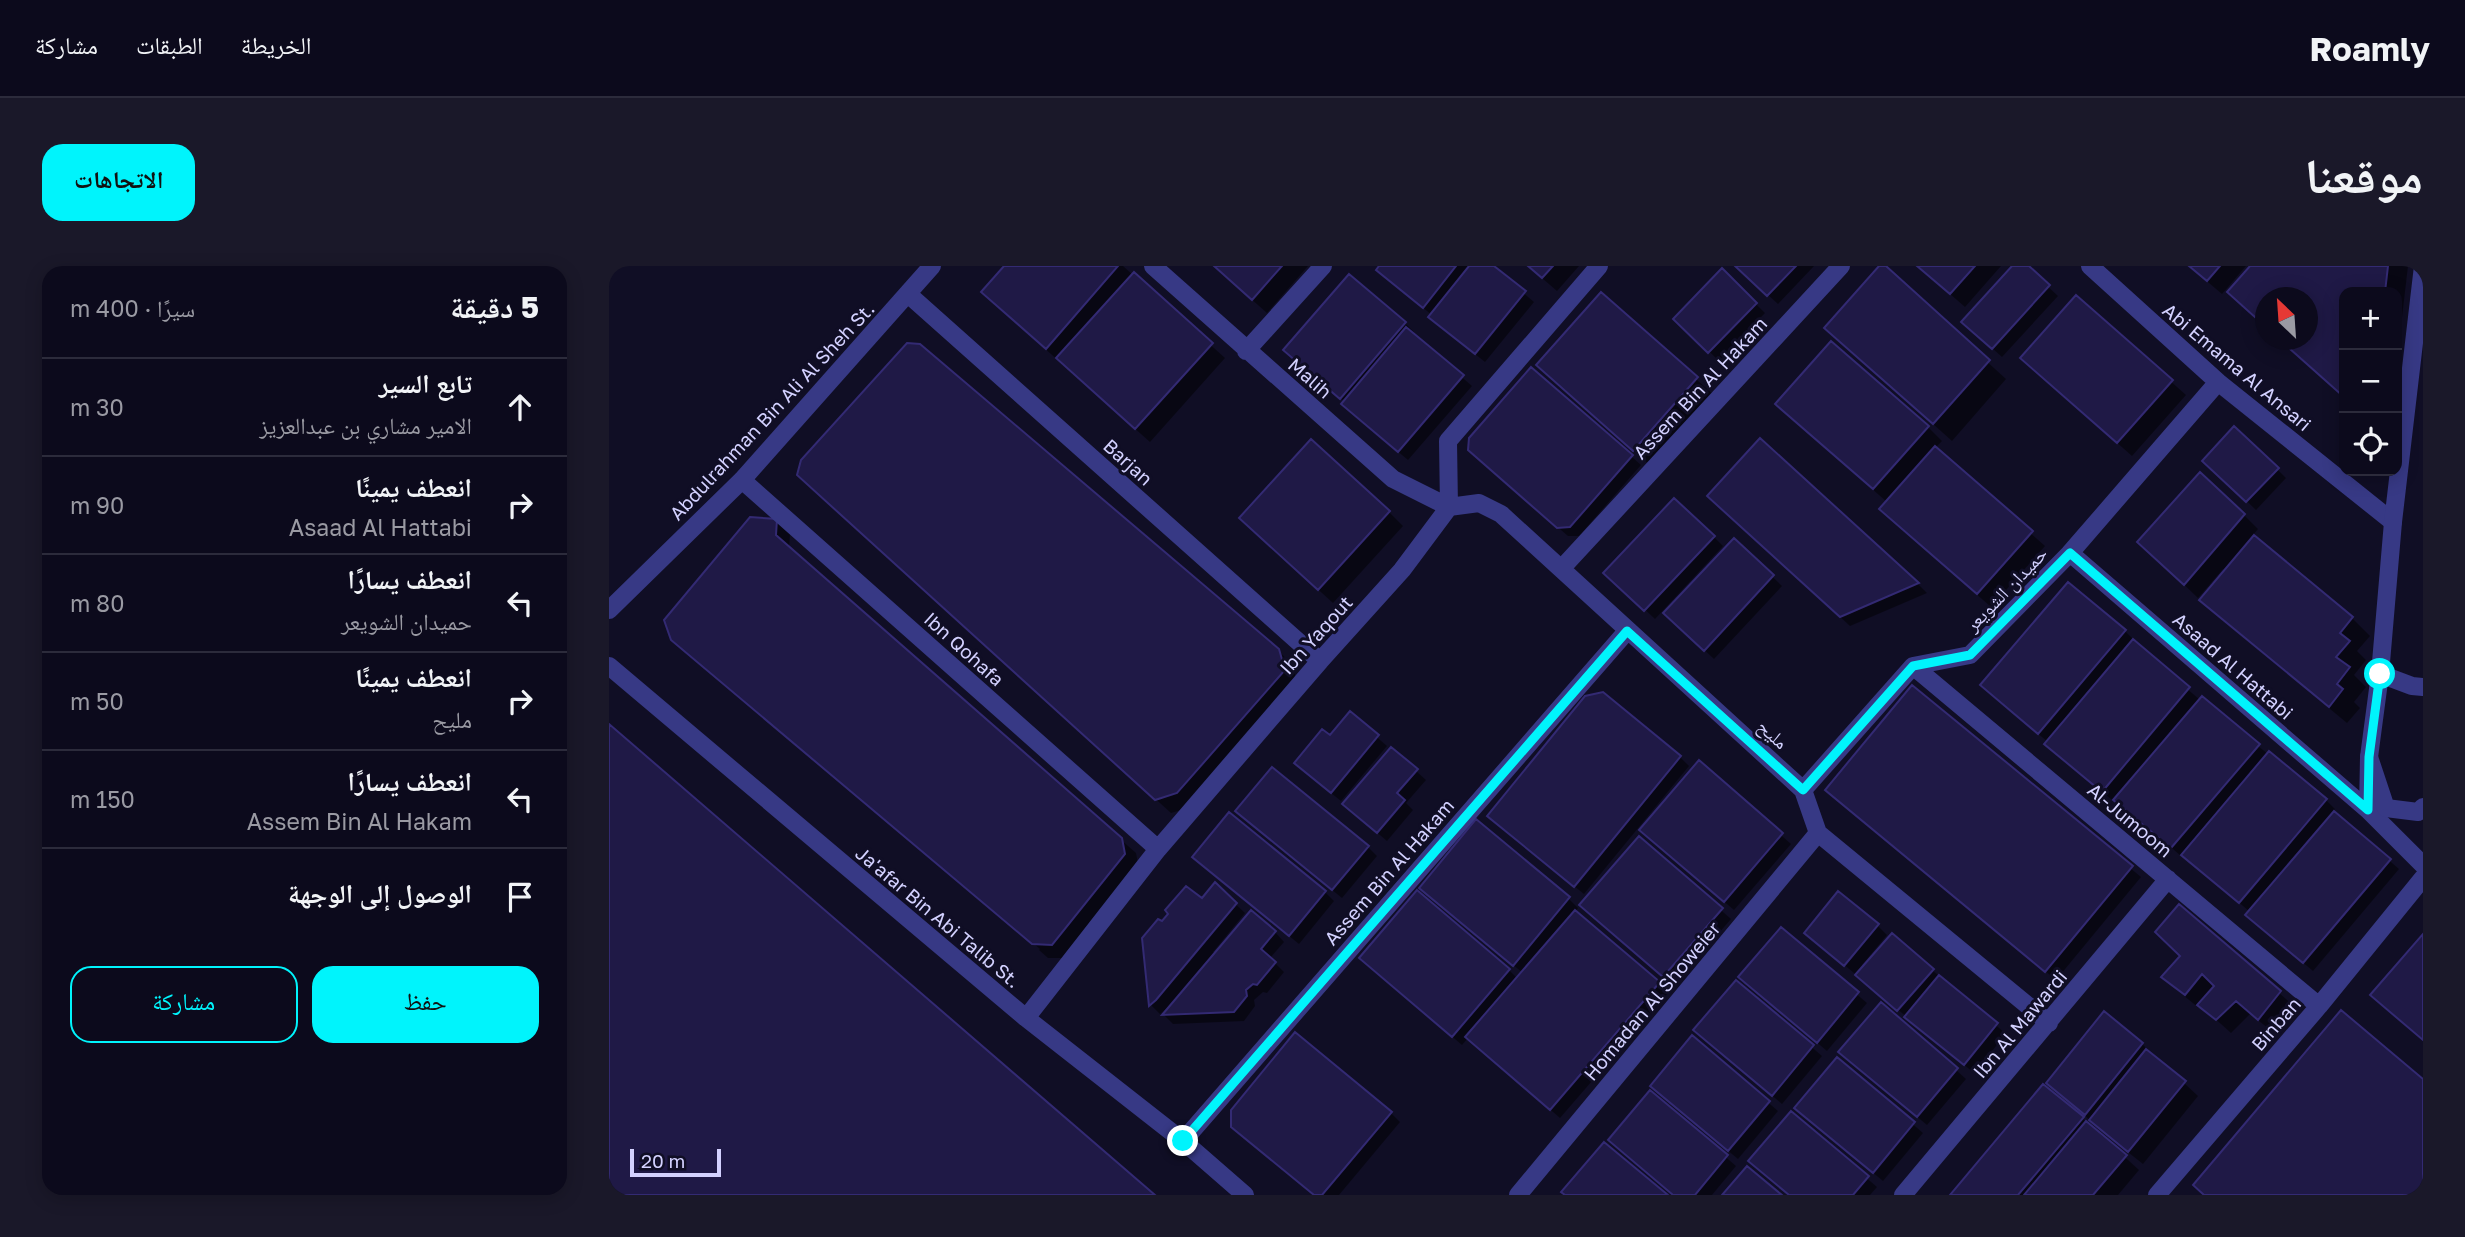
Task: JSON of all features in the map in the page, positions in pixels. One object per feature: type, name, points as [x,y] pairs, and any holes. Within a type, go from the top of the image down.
[{"type":"street","name":"Abdulrahman Bin Ali Al Sheh St.","points":[[609,610],[742,480],[932,266]]},
{"type":"street","name":"Malih","points":[[1153,266],[1393,479],[1448,507]]},
{"type":"street","points":[[1246,351],[1322,266]]},
{"type":"street","points":[[1448,507],[1448,441],[1599,266]]},
{"type":"street","name":"Assem Bin Al Hakam","points":[[1561,569],[1841,266]]},
{"type":"street","name":"Abi Emama Al Ansari","points":[[2089,266],[2218,382],[2393,522]]},
{"type":"street","points":[[2368,810],[2369,757],[2423,266]]},
{"type":"street","name":"Barjan","points":[[908,294],[1320,661]]},
{"type":"street","name":"حميدان الشويعر","points":[[1913,666],[1970,655],[2070,553],[2218,382]]},
{"type":"street","name":"Ibn Qohafa","points":[[742,480],[1159,849]]},
{"type":"street","name":"مليح","points":[[1448,507],[1479,503],[1501,514],[1803,790],[1818,833]]},
{"type":"street","name":"Ibn Yaqout","points":[[1026,1018],[1159,849],[1402,570],[1448,507]]},
{"type":"street","name":"Asaad Al Hattabi","points":[[2070,553],[2368,810],[2423,865]]},
{"type":"street","name":"Assem Bin Al Hakam","points":[[1183,1141],[1627,631]]},
{"type":"street","name":"Ja'afar Bin Abi Talib St.","points":[[609,666],[1026,1018],[1183,1141],[1245,1195]]},
{"type":"street","points":[[1803,790],[1913,666]]},
{"type":"street","name":"Al-Jumoom","points":[[1913,666],[2319,1006]]},
{"type":"street","points":[[2380,674],[2412,686],[2423,687]]},
{"type":"street","points":[[2369,757],[2386,808],[2418,812],[2423,807]]},
{"type":"street","points":[[1818,833],[2049,1023]]},
{"type":"street","name":"Homadan Al Showeier","points":[[1518,1195],[1818,833]]},
{"type":"street","name":"Binban","points":[[2157,1195],[2319,1006],[2423,878]]},
{"type":"street","name":"Ibn Al Mawardi","points":[[1903,1195],[2168,879]]},
{"type":"building","points":[[1004,266],[1118,266],[1046,349],[981,292]]},
{"type":"building","points":[[1214,266],[1282,266],[1252,300]]},
{"type":"building","points":[[1379,266],[1456,266],[1423,308],[1376,270]]},
{"type":"building","points":[[1469,266],[1494,266],[1526,291],[1475,354],[1428,317]]},
{"type":"building","points":[[1528,266],[1553,266],[1542,278]]},
{"type":"building","points":[[1735,266],[1796,266],[1767,296]]},
{"type":"building","points":[[1879,266],[1886,266],[1990,360],[1933,424],[1824,328]]},
{"type":"building","points":[[1917,266],[1975,266],[1950,294]]},
{"type":"building","points":[[2012,266],[2029,266],[2050,285],[1992,349],[1961,322]]},
{"type":"building","points":[[2189,266],[2220,266],[2207,281]]},
{"type":"building","points":[[2250,266],[2388,266],[2386,287],[2339,287],[2339,393],[2291,350],[2318,350],[2318,287],[2255,287],[2255,317],[2227,292]]},
{"type":"building","points":[[1722,268],[1757,303],[1708,353],[1673,319]]},
{"type":"building","points":[[1134,272],[1213,343],[1135,429],[1056,358]]},
{"type":"building","points":[[1349,274],[1406,322],[1340,399],[1283,350]]},
{"type":"building","points":[[1601,292],[1698,377],[1633,451],[1536,365]]},
{"type":"building","points":[[2076,295],[2173,380],[2117,443],[2020,358]]},
{"type":"building","points":[[1406,327],[1464,375],[1398,452],[1341,404]]},
{"type":"building","points":[[1831,341],[1929,426],[1873,489],[1775,404]]},
{"type":"building","points":[[907,343],[920,344],[1279,649],[1285,670],[1177,793],[1155,800],[797,475],[801,460]]},
{"type":"building","points":[[1531,367],[1633,455],[1570,527],[1557,528],[1468,450],[1469,438]]},
{"type":"building","points":[[2234,426],[2279,468],[2246,502],[2202,461]]},
{"type":"building","points":[[1760,438],[1919,583],[1840,617],[1707,496]]},
{"type":"building","points":[[1311,439],[1390,511],[1318,590],[1239,518]]},
{"type":"building","points":[[1935,446],[2033,531],[1977,594],[1879,509]]},
{"type":"building","points":[[2200,472],[2245,514],[2184,585],[2137,542]]},
{"type":"building","points":[[1674,498],[1715,536],[1644,611],[1603,573]]},
{"type":"building","points":[[750,517],[777,519],[776,535],[1122,838],[1125,854],[1052,945],[1032,944],[671,640],[664,620]]},
{"type":"building","points":[[2254,535],[2353,617],[2340,633],[2350,641],[2336,657],[2350,667],[2337,684],[2343,689],[2329,707],[2199,600]]},
{"type":"building","points":[[1734,538],[1774,575],[1704,651],[1663,613]]},
{"type":"building","points":[[2068,582],[2126,630],[2038,734],[1980,685]]},
{"type":"building","points":[[2133,639],[2190,687],[2102,792],[2044,744]]},
{"type":"building","points":[[1912,685],[2133,866],[2045,972],[1825,790]]},
{"type":"building","points":[[1603,692],[1681,756],[1574,887],[1487,816],[1585,696]]},
{"type":"building","points":[[2202,696],[2260,744],[2171,848],[2113,800]]},
{"type":"building","points":[[1350,711],[1379,735],[1331,793],[1294,763],[1322,729],[1330,735]]},
{"type":"building","points":[[609,724],[1155,1195],[609,1195]]},
{"type":"building","points":[[1391,747],[1418,769],[1397,793],[1405,800],[1377,833],[1342,804]]},
{"type":"building","points":[[2269,751],[2327,799],[2239,903],[2181,855]]},
{"type":"building","points":[[1699,760],[1783,833],[1724,902],[1639,830]]},
{"type":"building","points":[[1272,767],[1369,846],[1332,890],[1235,811]]},
{"type":"building","points":[[2334,811],[2391,859],[2303,963],[2245,915]]},
{"type":"building","points":[[1229,812],[1326,891],[1289,936],[1192,857]]},
{"type":"building","points":[[1476,819],[1570,897],[1513,966],[1419,888]]},
{"type":"building","points":[[1639,836],[1723,908],[1663,977],[1579,905]]},
{"type":"building","points":[[1215,882],[1237,903],[1149,1006],[1142,938],[1158,919],[1162,921],[1168,914],[1165,910],[1186,886],[1202,898]]},
{"type":"building","points":[[1417,890],[1510,969],[1452,1037],[1359,958]]},
{"type":"building","points":[[1838,891],[1879,924],[1844,966],[1804,933]]},
{"type":"building","points":[[2179,904],[2281,991],[2258,1020],[2236,1001],[2216,1020],[2197,1005],[2214,986],[2202,974],[2185,995],[2161,977],[2180,956],[2155,932]]},
{"type":"building","points":[[1251,910],[1276,931],[1261,949],[1276,962],[1257,985],[1253,984],[1246,990],[1247,996],[1234,1012],[1162,1015]]},
{"type":"building","points":[[1575,910],[1660,982],[1550,1110],[1465,1037]]},
{"type":"building","points":[[1781,927],[1859,992],[1817,1043],[1738,977]]},
{"type":"building","points":[[1892,933],[1934,969],[1897,1011],[1855,975]]},
{"type":"building","points":[[2423,934],[2423,1040],[2370,995]]},
{"type":"building","points":[[1939,975],[1998,1023],[1964,1065],[1904,1017]]},
{"type":"building","points":[[1736,980],[1814,1045],[1772,1096],[1693,1030]]},
{"type":"building","points":[[1881,1002],[1958,1068],[1917,1117],[1838,1052]]},
{"type":"building","points":[[2341,1010],[2423,1079],[2423,1195],[2204,1195],[2193,1185]]},
{"type":"building","points":[[2104,1011],[2143,1043],[2085,1115],[2046,1083]]},
{"type":"building","points":[[1295,1032],[1392,1112],[1322,1195],[1314,1195],[1231,1127],[1231,1110]]},
{"type":"building","points":[[1692,1035],[1770,1101],[1728,1151],[1650,1086]]},
{"type":"building","points":[[2146,1049],[2186,1081],[2128,1152],[2089,1120]]},
{"type":"building","points":[[1837,1057],[1915,1122],[1873,1173],[1794,1108]]},
{"type":"building","points":[[2043,1084],[2084,1117],[2018,1195],[1950,1195]]},
{"type":"building","points":[[1650,1090],[1728,1155],[1695,1195],[1673,1195],[1608,1140]]},
{"type":"building","points":[[1791,1111],[1869,1176],[1853,1195],[1789,1195],[1748,1161]]},
{"type":"building","points":[[2086,1121],[2127,1155],[2093,1195],[2024,1195]]},
{"type":"building","points":[[1604,1142],[1668,1195],[1565,1195],[1561,1192]]},
{"type":"building","points":[[1747,1166],[1782,1195],[1722,1195]]},
{"type":"route","points":[[1183,1141],[1627,631],[1803,790],[1913,666],[1970,655],[2070,553],[2368,810],[2369,757],[2380,674]]}]
